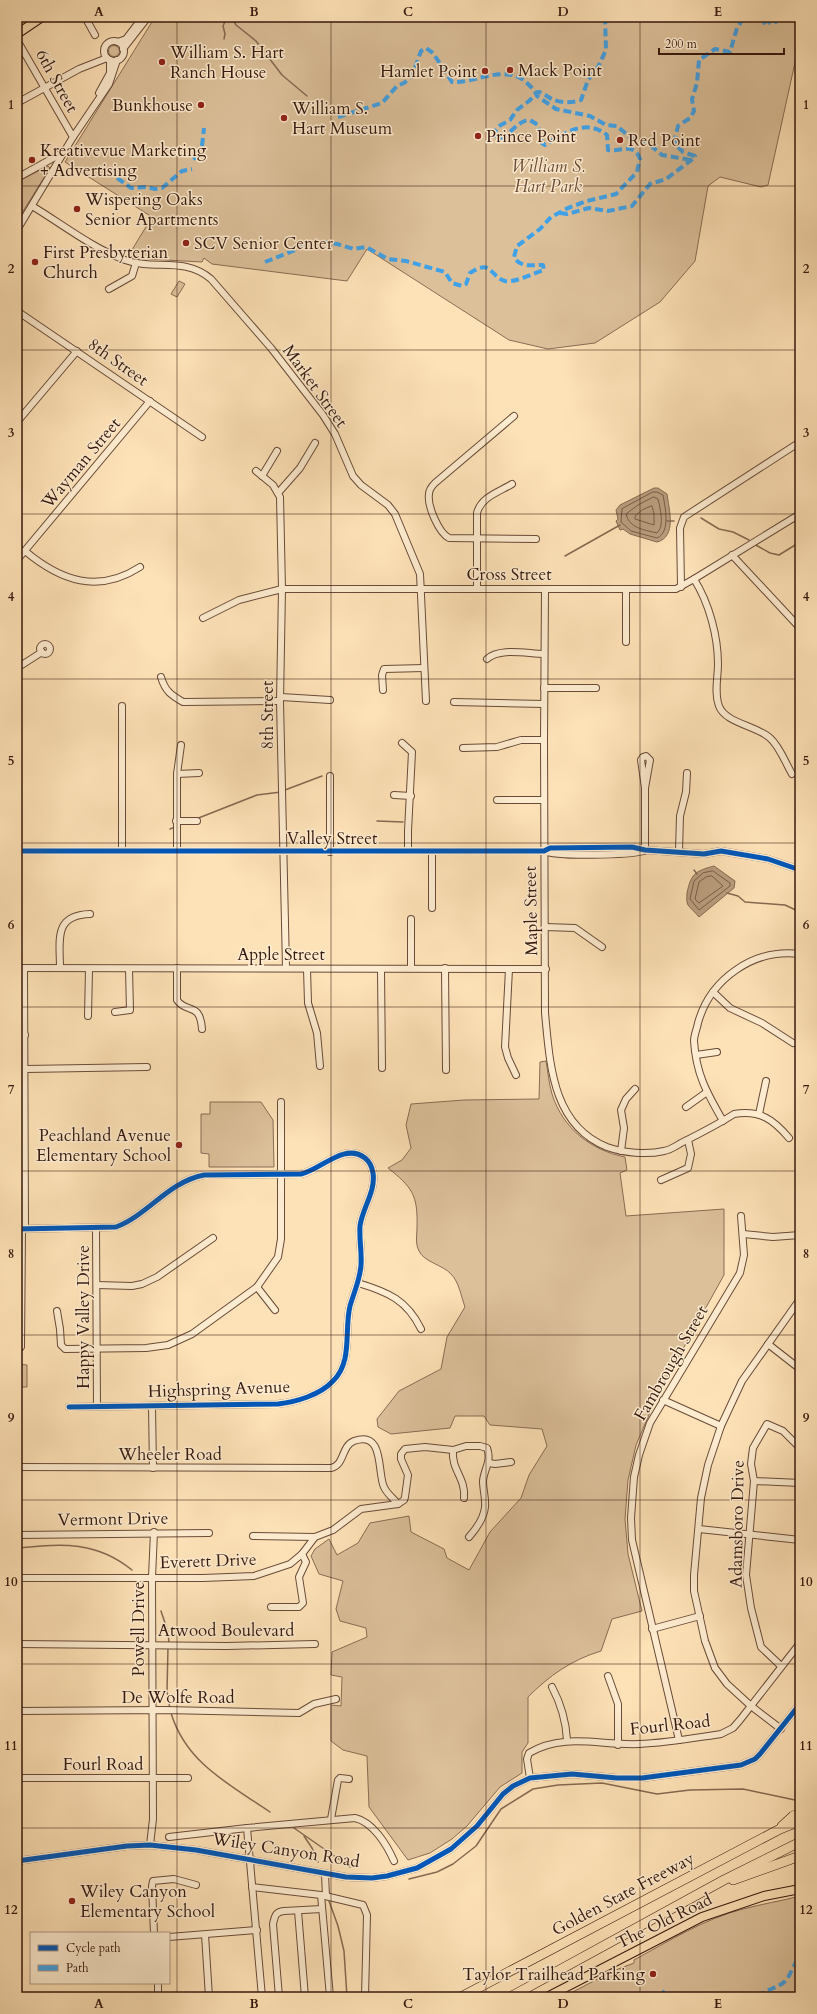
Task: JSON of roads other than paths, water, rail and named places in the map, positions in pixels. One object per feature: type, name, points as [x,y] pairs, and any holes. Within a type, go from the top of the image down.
[{"type":"highway","points":[[780,1828],[793,1816],[800,1813]]},
{"type":"highway","name":"Golden State Freeway","points":[[461,1997],[780,1828],[800,1821]]},
{"type":"highway","name":"Golden State Freeway","points":[[510,1997],[724,1880],[800,1842]]},
{"type":"highway","points":[[724,1880],[741,1878],[800,1856]]},
{"type":"main road","points":[[17,34],[42,17]]},
{"type":"main road","name":"The Old Road","points":[[547,1997],[638,1948],[702,1917],[745,1901],[800,1889]]},
{"type":"street","points":[[85,17],[95,35]]},
{"type":"street","points":[[17,103],[79,69],[104,50],[108,43],[126,39],[143,17]]},
{"type":"street","points":[[123,49],[148,17]]},
{"type":"street","name":"6th Street","points":[[17,40],[73,138]]},
{"type":"street","points":[[18,227],[91,109],[109,84],[118,60],[123,56],[123,49],[118,42]]},
{"type":"street","points":[[91,109],[110,73],[108,59],[104,50]]},
{"type":"street","points":[[79,69],[108,59],[118,60]]},
{"type":"street","points":[[17,178],[65,151]]},
{"type":"street","name":"Market Street","points":[[32,206],[110,253],[136,262],[189,266],[198,269],[211,279],[271,348],[323,415],[335,434],[353,476],[361,485],[392,509],[403,530],[420,574],[426,701]]},
{"type":"street","points":[[108,289],[132,276],[136,262]]},
{"type":"street","name":"8th Street","points":[[17,311],[202,437]]},
{"type":"street","points":[[17,422],[77,351]]},
{"type":"street","name":"Wayman Street","points":[[17,560],[150,402]]},
{"type":"street","points":[[514,416],[435,483],[428,494],[436,523],[444,536],[454,539],[536,539]]},
{"type":"street","points":[[681,587],[680,528],[682,521],[688,514],[800,442]]},
{"type":"street","points":[[256,471],[273,485],[278,493],[300,468],[315,444]]},
{"type":"street","points":[[262,476],[277,451]]},
{"type":"street","points":[[477,588],[478,507],[487,498],[512,484]]},
{"type":"street","name":"8th Street","points":[[278,493],[280,497],[282,589],[282,852],[286,968]]},
{"type":"street","name":"Cross Street","points":[[203,618],[239,600],[282,589],[671,589],[681,587],[800,514]]},
{"type":"street","points":[[25,551],[48,569],[64,576],[89,582],[118,579],[140,567]]},
{"type":"street","points":[[732,555],[800,628]]},
{"type":"street","points":[[694,579],[707,609],[717,640],[717,694],[719,706],[724,714],[762,732],[771,739],[792,774]]},
{"type":"street","name":"Maple Street","points":[[545,589],[545,1013],[550,1055],[555,1081],[563,1108],[572,1123],[584,1135],[601,1144],[621,1151],[644,1153],[665,1151],[734,1114],[745,1112],[759,1114]]},
{"type":"street","points":[[626,589],[626,642]]},
{"type":"street","points":[[17,668],[42,652]]},
{"type":"street","points":[[487,659],[492,654],[503,652],[544,654]]},
{"type":"street","points":[[383,690],[382,675],[384,669],[424,668]]},
{"type":"street","points":[[162,677],[164,688],[183,702],[281,699],[330,700]]},
{"type":"street","points":[[544,688],[596,688]]},
{"type":"street","points":[[454,702],[544,704]]},
{"type":"street","points":[[122,706],[122,850]]},
{"type":"street","points":[[463,748],[497,747],[521,740],[544,740]]},
{"type":"street","points":[[402,743],[412,752],[411,796],[408,815],[408,851]]},
{"type":"street","points":[[177,851],[177,774],[181,745]]},
{"type":"street","points":[[177,774],[199,773]]},
{"type":"street","points":[[679,851],[680,816],[686,792],[688,773]]},
{"type":"street","points":[[330,776],[330,852]]},
{"type":"street","points":[[645,788],[645,850]]},
{"type":"street","points":[[394,795],[411,796]]},
{"type":"street","points":[[497,800],[544,800]]},
{"type":"street","points":[[176,821],[197,821]]},
{"type":"street","name":"Valley Street","points":[[17,851],[122,850],[432,852],[544,851],[550,848],[632,847],[645,850],[679,851],[704,854],[714,851],[745,854],[768,858],[800,870]]},
{"type":"street","points":[[432,852],[432,908]]},
{"type":"street","points":[[60,968],[60,934],[63,926],[67,919],[76,914],[90,914]]},
{"type":"street","points":[[411,919],[412,968]]},
{"type":"street","points":[[545,927],[575,928],[602,947]]},
{"type":"street","points":[[723,1121],[698,1072],[694,1039],[702,1009],[720,982],[731,972],[750,962],[772,954],[800,954]]},
{"type":"street","name":"Apple Street","points":[[17,968],[546,969]]},
{"type":"street","points":[[17,1351],[21,1347],[21,1229],[26,1069],[24,968]]},
{"type":"street","points":[[177,968],[177,1000],[179,1003],[191,1008],[199,1014],[201,1017],[202,1029]]},
{"type":"street","points":[[307,968],[308,1003],[317,1033],[320,1066]]},
{"type":"street","points":[[445,968],[446,1070]]},
{"type":"street","points":[[88,1016],[89,969]]},
{"type":"street","points":[[115,1012],[130,1010],[129,969]]},
{"type":"street","points":[[381,969],[382,1068]]},
{"type":"street","points":[[509,969],[505,1047],[508,1058],[516,1075]]},
{"type":"street","points":[[713,992],[730,1008],[762,1023],[793,1043]]},
{"type":"street","points":[[17,1035],[25,1036]]},
{"type":"street","points":[[696,1055],[717,1052]]},
{"type":"street","points":[[26,1069],[147,1067]]},
{"type":"street","points":[[766,1081],[759,1114],[776,1123],[789,1138]]},
{"type":"street","points":[[621,1151],[624,1128],[621,1110],[626,1099],[635,1089]]},
{"type":"street","points":[[686,1107],[707,1092]]},
{"type":"street","points":[[56,1311],[60,1329],[60,1344],[65,1349],[97,1350],[146,1348],[168,1345],[192,1334],[257,1287],[278,1257],[281,1239],[281,1102]]},
{"type":"street","points":[[661,1180],[688,1168],[691,1154],[688,1140]]},
{"type":"street","name":"Highspring Avenue","points":[[21,1229],[109,1228],[122,1224],[177,1185],[197,1177],[212,1175],[311,1172],[343,1154],[359,1155],[370,1164],[374,1174],[371,1191],[360,1226],[361,1265],[358,1282],[350,1306],[347,1352],[342,1367],[334,1381],[307,1398],[278,1404],[69,1406]]},
{"type":"street","name":"Fambrough Street","points":[[679,1740],[632,1540],[631,1518],[634,1477],[639,1455],[650,1423],[740,1273],[744,1255],[741,1216]]},
{"type":"street","name":"Happy Valley Drive","points":[[96,1228],[97,1406]]},
{"type":"street","points":[[742,1234],[773,1237],[800,1235]]},
{"type":"street","points":[[97,1285],[132,1286],[142,1284],[157,1277],[213,1238]]},
{"type":"street","points":[[358,1282],[383,1290],[401,1301],[414,1314],[421,1329]]},
{"type":"street","points":[[257,1287],[275,1310]]},
{"type":"street","points":[[781,1729],[751,1706],[727,1684],[715,1668],[705,1641],[694,1591],[694,1575],[701,1498],[708,1465],[720,1426],[742,1381],[800,1299]]},
{"type":"street","points":[[768,1344],[800,1369]]},
{"type":"street","points":[[663,1400],[720,1426]]},
{"type":"street","points":[[152,1406],[153,1468]]},
{"type":"street","name":"Adamsboro Drive","points":[[781,1666],[761,1647],[751,1608],[746,1575],[754,1481],[751,1464],[753,1448],[766,1424],[783,1431],[800,1448]]},
{"type":"street","name":"Wheeler Road","points":[[17,1468],[335,1467],[340,1461],[344,1449],[351,1442],[360,1439],[370,1442],[376,1449],[379,1457],[384,1487],[398,1504]]},
{"type":"street","points":[[253,1536],[315,1537],[333,1530],[361,1509],[398,1504],[404,1500],[406,1492],[408,1470],[401,1459],[401,1454],[405,1449],[425,1447],[453,1450],[466,1446],[480,1446],[487,1448],[489,1454],[483,1481],[485,1506],[476,1529],[469,1537]]},
{"type":"street","points":[[453,1450],[454,1466],[465,1488],[464,1498]]},
{"type":"street","points":[[488,1463],[495,1464],[511,1462]]},
{"type":"street","points":[[754,1481],[800,1483]]},
{"type":"street","points":[[699,1529],[800,1540]]},
{"type":"street","name":"Vermont Drive","points":[[17,1534],[154,1532],[209,1533]]},
{"type":"street","name":"Powell Drive","points":[[150,1845],[153,1820],[152,1577],[154,1532]]},
{"type":"street","name":"Everett Drive","points":[[17,1578],[203,1578],[254,1576],[290,1564],[302,1554],[315,1537]]},
{"type":"street","points":[[271,1607],[299,1607],[303,1603],[299,1578],[306,1562],[302,1554]]},
{"type":"street","points":[[652,1629],[700,1616]]},
{"type":"street","name":"Fourl Road","points":[[530,1778],[527,1759],[529,1753],[537,1748],[567,1740],[618,1745],[640,1744],[721,1734],[733,1728],[800,1643]]},
{"type":"street","name":"Atwood Boulevard","points":[[17,1644],[173,1644],[227,1646],[315,1644]]},
{"type":"street","points":[[608,1676],[618,1704],[618,1745]]},
{"type":"street","points":[[552,1687],[562,1709],[566,1724],[567,1740]]},
{"type":"street","name":"De Wolfe Road","points":[[17,1711],[175,1710],[299,1713],[314,1704],[336,1699]]},
{"type":"street","name":"Wiley Canyon Road","points":[[17,1861],[150,1845],[196,1850],[346,1877],[372,1878],[401,1873],[429,1862],[451,1849],[466,1837],[503,1794],[513,1786],[530,1778],[572,1774],[629,1779],[730,1768],[755,1759],[800,1704]]},
{"type":"street","name":"Fourl Road","points":[[17,1778],[188,1778]]},
{"type":"street","points":[[331,1819],[338,1780],[340,1778],[349,1779]]},
{"type":"street","points":[[169,1838],[331,1819],[363,1820],[386,1845],[394,1861]]},
{"type":"street","points":[[247,1828],[262,1997]]},
{"type":"street","points":[[326,1874],[322,1909],[330,1997]]},
{"type":"street","points":[[154,1932],[153,1881],[174,1879],[196,1885]]},
{"type":"street","points":[[252,1887],[324,1895],[363,1905],[366,1909],[367,1955],[365,1997]]},
{"type":"street","points":[[280,1997],[273,1924],[275,1915],[278,1912],[284,1911],[298,1912],[322,1909]]},
{"type":"street","points":[[298,1912],[305,1997]]},
{"type":"street","points":[[170,1937],[257,1930]]},
{"type":"street","points":[[206,1935],[209,1997]]},
{"type":"street","points":[[158,1984],[158,1997]]},
{"type":"water","points":[[654,488],[658,488],[667,494],[670,514],[669,529],[667,534],[663,539],[657,542],[630,534],[623,529],[620,530],[616,521],[618,519],[616,510],[620,505]]},
{"type":"water","points":[[714,866],[735,881],[734,888],[699,917],[687,904],[687,893],[690,881],[698,872]]},
{"type":"waterway","points":[[224,39],[225,34],[223,26],[227,17]]},
{"type":"waterway","points":[[231,17],[236,25],[256,41],[282,75],[307,96]]},
{"type":"waterway","points":[[701,518],[719,529],[733,532],[749,540]]},
{"type":"waterway","points":[[667,521],[674,521]]},
{"type":"waterway","points":[[565,556],[620,525]]},
{"type":"waterway","points":[[754,544],[770,553],[779,555],[800,542]]},
{"type":"waterway","points":[[285,790],[322,776]]},
{"type":"waterway","points":[[196,819],[257,795],[281,792]]},
{"type":"waterway","points":[[377,821],[403,822]]},
{"type":"waterway","points":[[170,829],[175,827]]},
{"type":"waterway","points":[[694,870],[697,874]]},
{"type":"waterway","points":[[727,893],[738,896],[745,902],[785,905],[800,912]]},
{"type":"waterway","points":[[17,1548],[63,1545],[77,1546],[105,1553],[132,1570]]},
{"type":"waterway","points":[[161,1611],[168,1632],[169,1643]]},
{"type":"waterway","points":[[168,1647],[167,1691],[170,1709]]},
{"type":"waterway","points":[[171,1713],[187,1746],[198,1759],[225,1782],[270,1812]]},
{"type":"waterway","points":[[409,1879],[437,1872],[453,1864],[476,1846],[501,1809],[533,1789],[558,1785],[602,1783],[657,1794],[690,1790],[743,1789],[795,1800],[800,1796]]},
{"type":"waterway","points":[[294,1828],[350,1867]]},
{"type":"waterway","points":[[304,1836],[312,1848],[318,1862]]},
{"type":"waterway","points":[[329,1901],[338,1926],[344,1951],[347,1997]]},
{"type":"place","name":"William S. Hart Ranch House","points":[[162,62]]},
{"type":"place","name":"Mack Point","points":[[510,70]]},
{"type":"place","name":"Hamlet Point","points":[[485,71]]},
{"type":"place","name":"Bunkhouse","points":[[201,105]]},
{"type":"place","name":"William S. Hart Museum","points":[[284,118]]},
{"type":"place","name":"Prince Point","points":[[478,136]]},
{"type":"place","name":"Red Point","points":[[620,140]]},
{"type":"place","name":"Kreativevue Marketing + Advertising","points":[[32,160]]},
{"type":"place","name":"Wispering Oaks Senior Apartments","points":[[77,209]]},
{"type":"place","name":"SCV Senior Center","points":[[186,243]]},
{"type":"place","name":"First Presbyterian Church","points":[[35,262]]},
{"type":"place","name":"Peachland Avenue Elementary School","points":[[179,1145]]},
{"type":"place","name":"Wiley Canyon Elementary School","points":[[72,1901]]},
{"type":"place","name":"Taylor Trailhead Parking","points":[[653,1974]]},
{"type":"park label","name":"William S. Hart Park","points":[[548,176]]}]
